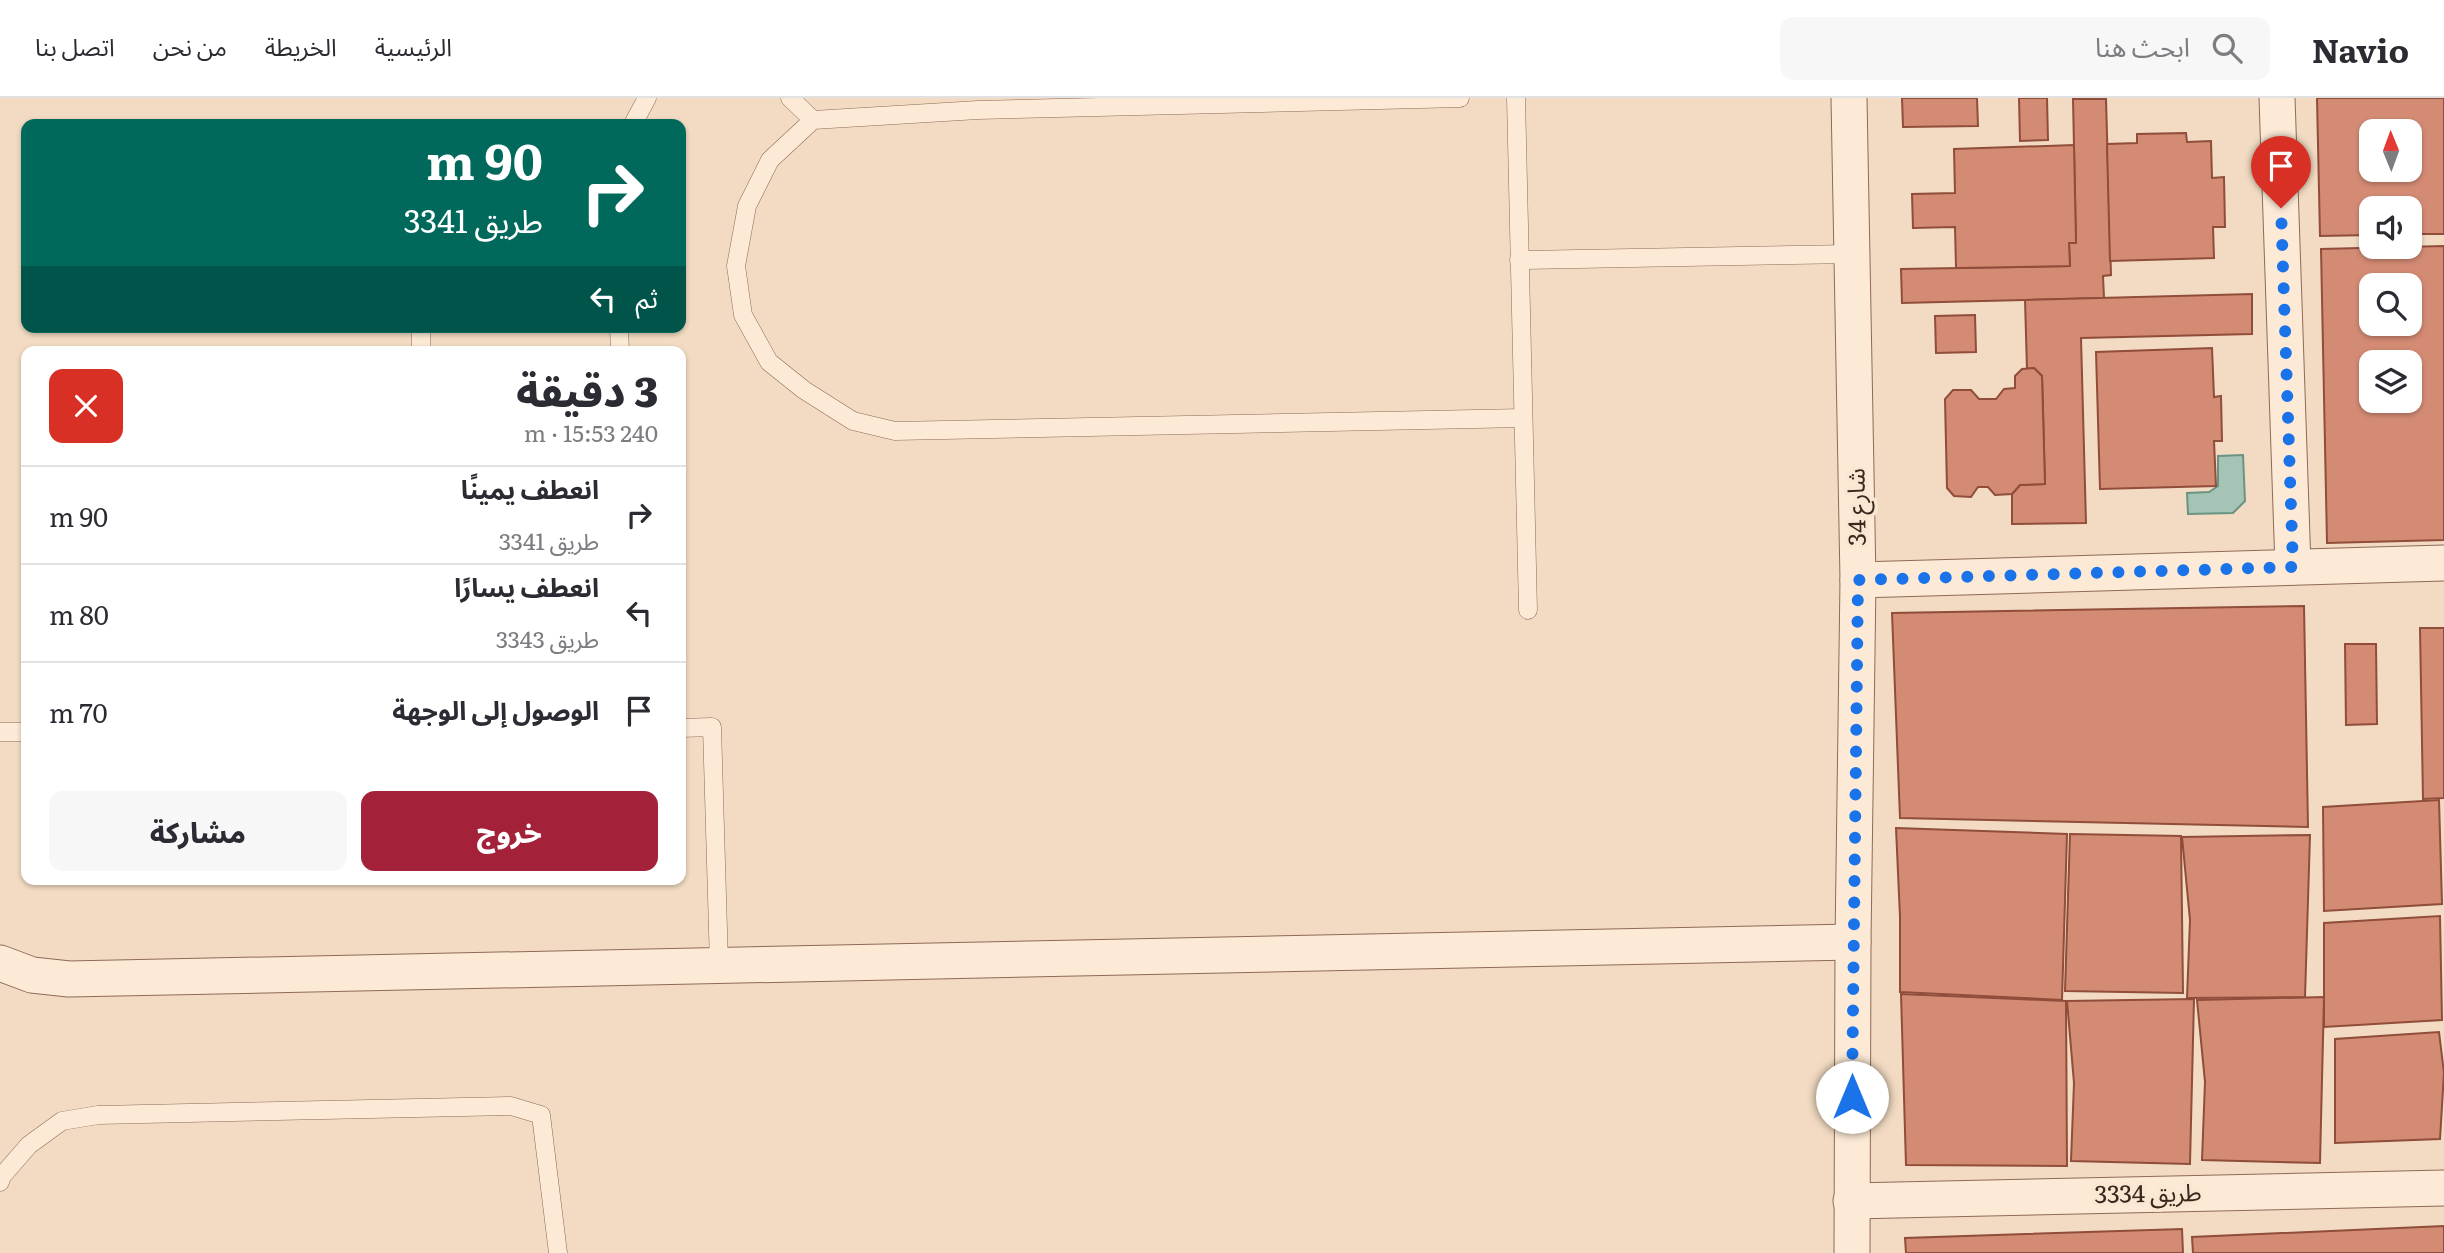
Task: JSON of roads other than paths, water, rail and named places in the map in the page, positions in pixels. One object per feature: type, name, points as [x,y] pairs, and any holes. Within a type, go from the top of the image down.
[{"type":"street","name":"شارع 34","points":[[1849,98],[1858,580],[1852,1253]]},
{"type":"street","points":[[2277,98],[2293,567]]},
{"type":"street","points":[[1858,580],[2444,564]]},
{"type":"street","points":[[0,963],[32,975],[69,979],[1853,942]]},
{"type":"street","name":"طريق 3334","points":[[1851,1201],[2444,1188]]},
{"type":"lane","points":[[636,119],[647,98]]},
{"type":"lane","points":[[790,98],[813,120]]},
{"type":"lane","points":[[1460,98],[978,104],[813,120],[770,160],[747,206],[736,267],[743,315],[769,362],[804,390],[853,421],[895,431],[1523,418]]},
{"type":"lane","points":[[1516,98],[1528,610]]},
{"type":"lane","points":[[1519,260],[1853,254]]},
{"type":"lane","points":[[686,728],[712,727],[719,964]]},
{"type":"lane","points":[[0,732],[21,732]]},
{"type":"lane","points":[[0,1182],[2,1175],[29,1145],[62,1121],[98,1115],[511,1105],[541,1115],[558,1253]]}]
